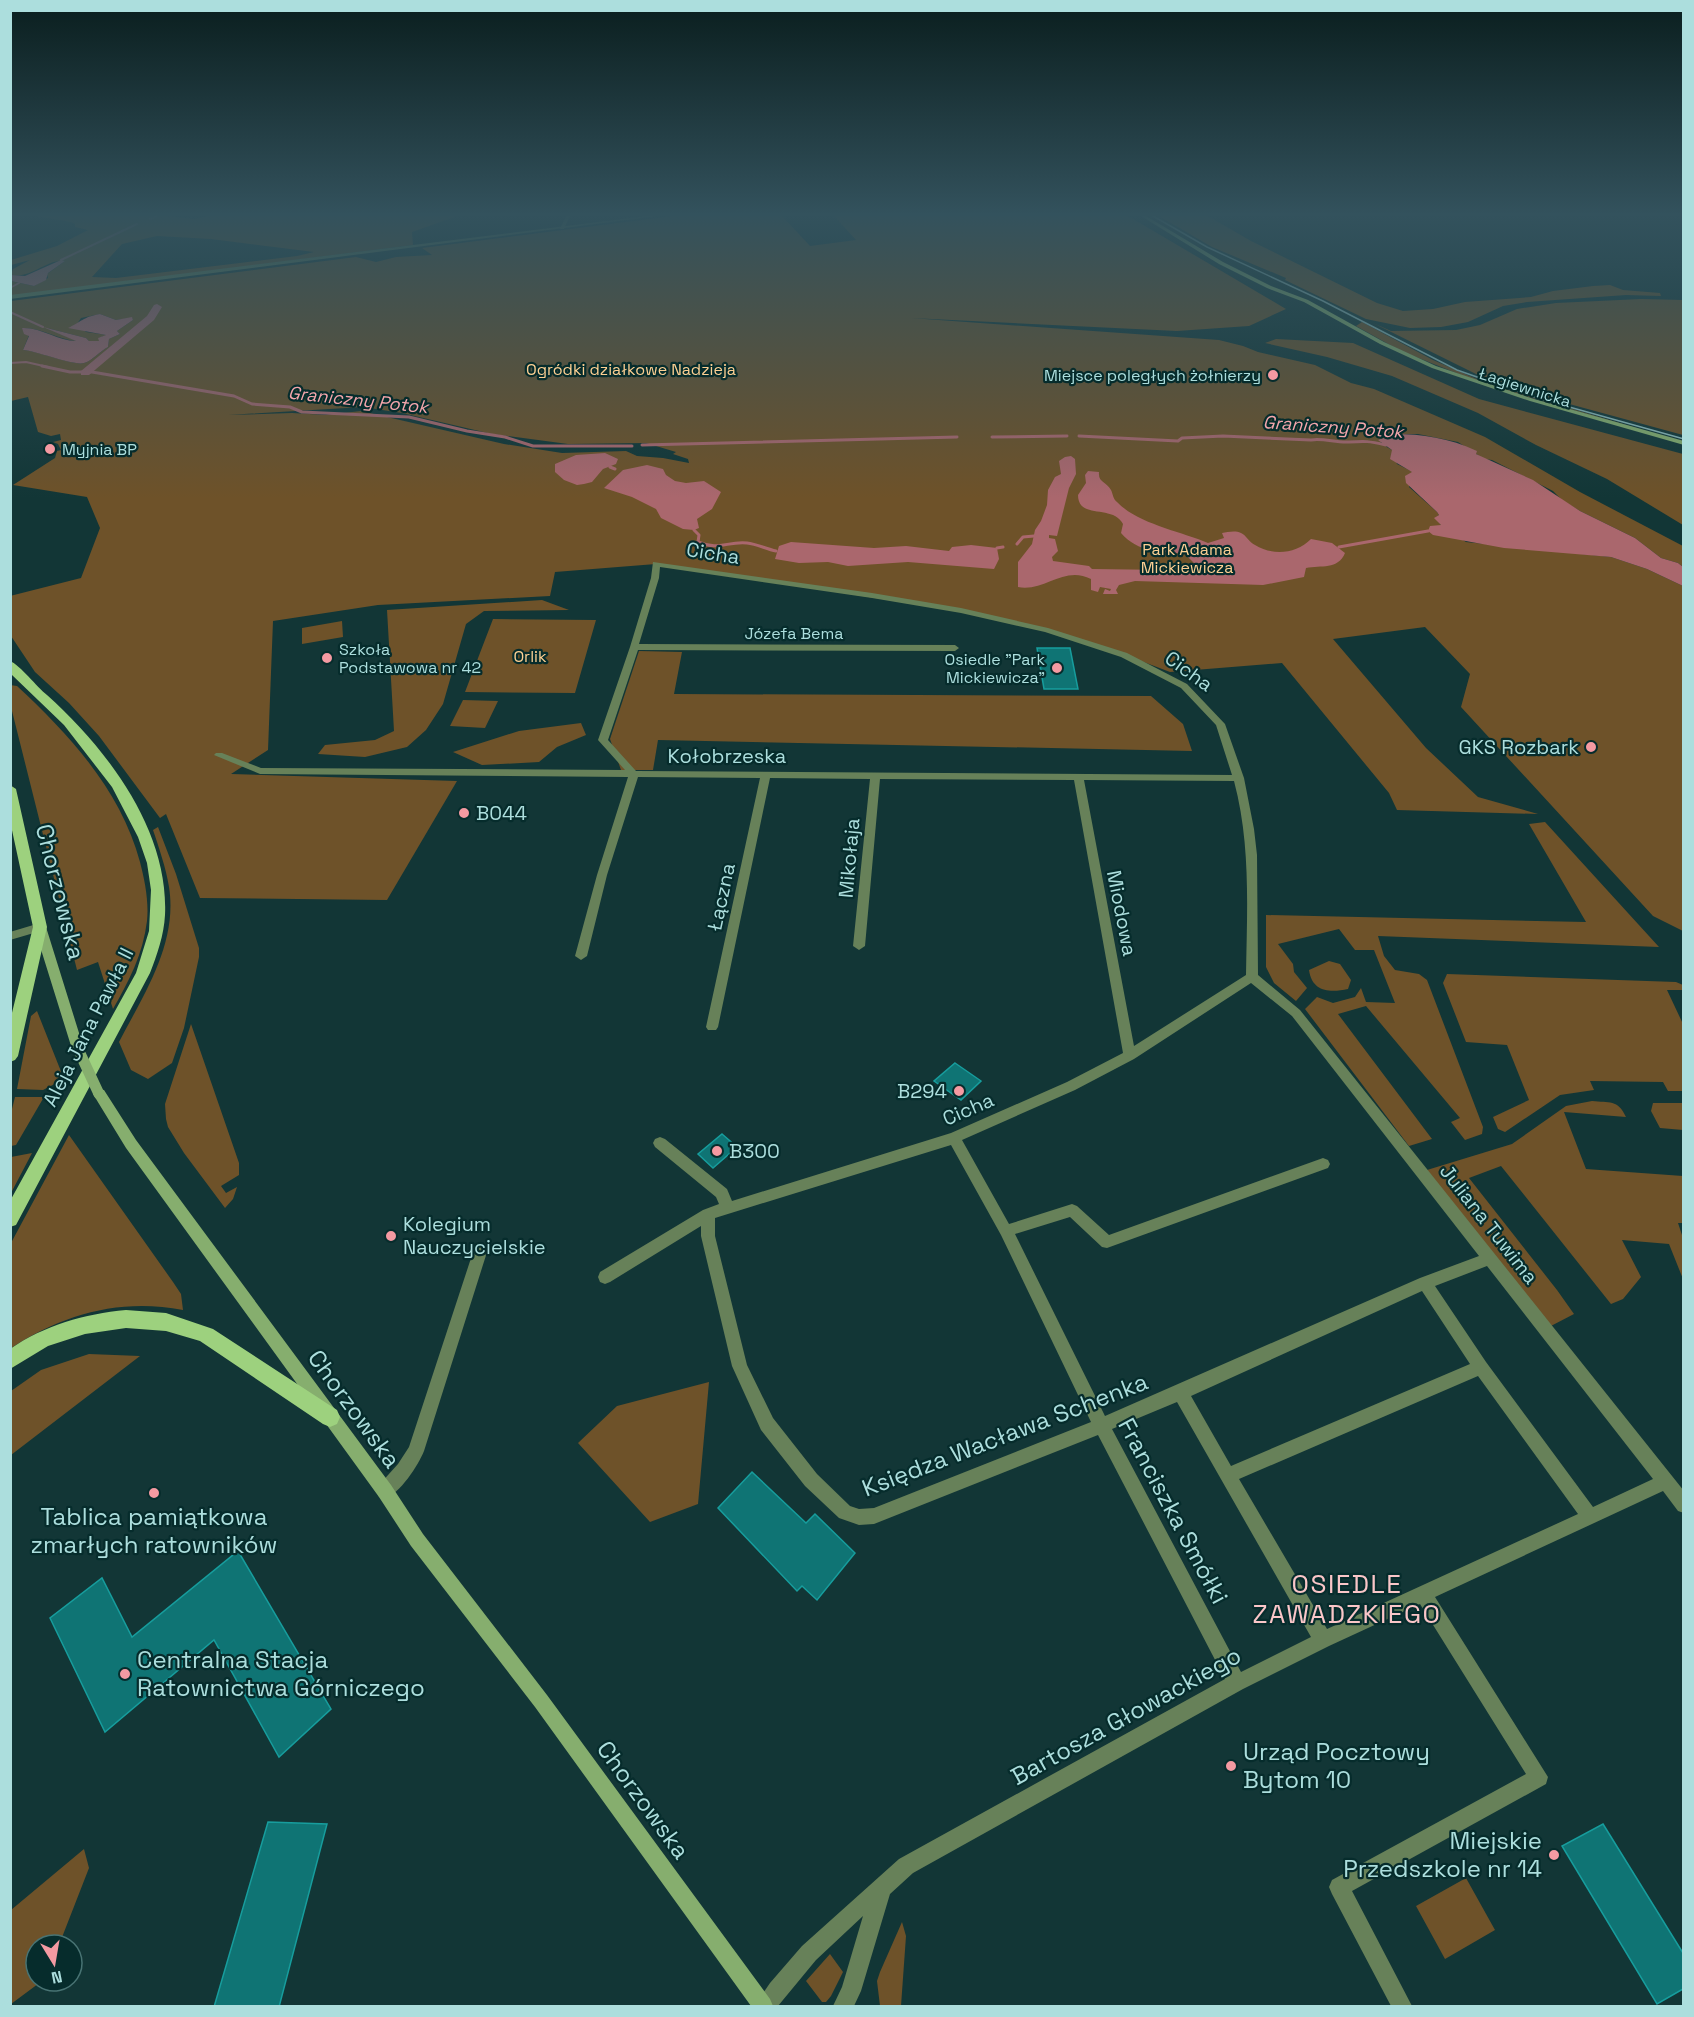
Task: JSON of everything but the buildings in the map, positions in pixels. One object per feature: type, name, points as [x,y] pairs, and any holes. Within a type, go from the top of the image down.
[{"type":"main road","name":"Łagiewnicka","points":[[1309,310],[1346,331],[1427,368],[1527,403],[1683,447]]},
{"type":"main road","name":"Łagiewnicka","points":[[1323,310],[1382,343],[1434,367],[1532,400],[1683,443]]},
{"type":"main road","name":"Aleja Jana Pawła II","points":[[10,664],[69,723],[130,806],[151,859],[159,915],[150,955],[143,973],[10,1219]]},
{"type":"main road","name":"Chorzowska","points":[[10,789],[40,927],[78,1049],[99,1094],[137,1153],[385,1491],[417,1540],[557,1722],[765,2007]]},
{"type":"main road","points":[[10,1056],[40,927]]},
{"type":"main road","points":[[10,1360],[44,1338],[95,1321],[136,1318],[183,1324],[206,1335],[330,1417]]},
{"type":"street","name":"Cicha","points":[[605,1277],[708,1214],[954,1138],[1071,1086],[1130,1055],[1252,977],[1252,854],[1239,778],[1219,723],[1196,694],[1146,663],[1112,650],[991,616],[897,599],[656,564],[655,578],[603,740],[634,775]]},
{"type":"street","name":"Józefa Bema","points":[[634,647],[955,648]]},
{"type":"street","name":"Kołobrzeska","points":[[219,755],[260,771],[1239,778]]},
{"type":"street","name":"Łączna","points":[[712,1028],[766,774]]},
{"type":"street","name":"Mikołaja","points":[[859,946],[874,774]]},
{"type":"street","points":[[581,956],[602,875],[634,775]]},
{"type":"street","name":"Miodowa","points":[[1078,777],[1130,1055]]},
{"type":"street","points":[[10,936],[40,927]]},
{"type":"street","name":"Juliana Tuwima","points":[[1252,977],[1296,1013],[1683,1505]]},
{"type":"street","name":"Franciszka Smółki","points":[[954,1138],[1006,1231],[1101,1425],[1238,1683]]},
{"type":"street","points":[[660,1143],[722,1193],[727,1207]]},
{"type":"street","points":[[1006,1231],[1072,1210],[1107,1242],[1323,1164]]},
{"type":"street","name":"Księdza Wacława Schenka","points":[[708,1214],[708,1236],[744,1376],[766,1424],[811,1480],[845,1512],[859,1517],[874,1516],[1027,1456],[1180,1393],[1425,1283],[1490,1258]]},
{"type":"street","points":[[385,1491],[404,1470],[416,1451],[481,1249]]},
{"type":"street","points":[[1425,1283],[1481,1367],[1590,1516]]},
{"type":"street","points":[[1228,1476],[1481,1367]]},
{"type":"street","points":[[1180,1393],[1323,1640]]},
{"type":"street","name":"Bartosza Głowackiego","points":[[765,2007],[783,1982],[816,1946],[906,1866],[1238,1683],[1323,1640],[1665,1482]]},
{"type":"street","points":[[1402,2007],[1339,1887],[1539,1777],[1423,1594]]},
{"type":"street","name":"Bartosza Głowackiego","points":[[843,2007],[851,1990],[881,1890]]},
{"type":"green space","points":[[11,310],[1284,310],[1249,326],[1177,331],[911,318],[1219,340],[1315,365],[1351,383],[1374,389],[1485,437],[1580,492],[1683,546],[1683,567],[1678,563],[1661,558],[1635,538],[1580,511],[1562,500],[1553,491],[1492,460],[1484,459],[1458,442],[1418,434],[1393,434],[1380,443],[1392,450],[1397,464],[1413,472],[1409,487],[1437,512],[1439,515],[1435,518],[1442,526],[1466,542],[1611,557],[1647,569],[1683,586],[1683,931],[1653,916],[1461,707],[1470,674],[1425,627],[1333,639],[1426,748],[1478,797],[1538,814],[1397,810],[1389,793],[1282,663],[1170,672],[1112,650],[991,616],[656,564],[555,572],[550,596],[378,605],[273,621],[268,750],[231,774],[457,781],[387,900],[200,898],[166,814],[160,818],[99,736],[69,703],[35,672],[11,636],[10,596],[81,578],[100,528],[87,497],[13,485],[55,458],[57,451],[61,450],[58,444],[53,442],[61,440],[60,434],[51,436],[38,432],[28,397],[11,401]],"holes":[[[100,314],[116,320],[132,318],[133,320],[117,331],[120,334],[109,339],[108,347],[84,363],[23,350],[29,335],[22,328],[36,329],[77,341],[47,328],[86,338],[89,341],[99,341],[99,338],[107,335],[86,332],[77,324],[81,318]],[[363,407],[402,413],[492,434],[568,444],[646,443],[676,452],[673,454],[688,459],[689,463],[637,456],[626,451],[562,453],[504,444],[361,411],[326,415],[292,413],[228,415]]]},
{"type":"green space","points":[[1348,310],[1494,310],[1468,322],[1441,327],[1410,328],[1366,319]]},
{"type":"green space","points":[[1514,310],[1683,310],[1683,435],[1540,396],[1476,374],[1373,323],[1391,331],[1456,330],[1480,325]]},
{"type":"green space","points":[[1362,322],[1433,360],[1486,383],[1683,442],[1484,384],[1401,351],[1356,326]]},
{"type":"green space","points":[[1276,339],[1353,343],[1479,399],[1683,454],[1683,525],[1607,479],[1536,445],[1478,413],[1392,376],[1327,357],[1265,343]]},
{"type":"green space","points":[[542,600],[569,610],[484,611],[466,624],[443,704],[426,730],[407,747],[365,757],[318,754],[325,745],[375,740],[394,731],[387,610]]},
{"type":"green space","name":"Orlik","points":[[493,619],[596,620],[575,693],[465,692]]},
{"type":"green space","points":[[342,621],[343,637],[302,644],[302,628]]},
{"type":"green space","points":[[639,651],[682,652],[674,694],[1151,696],[1183,724],[1192,751],[658,740],[653,770],[621,770],[610,739]]},
{"type":"green space","points":[[10,685],[17,686],[56,724],[91,766],[120,811],[140,862],[147,899],[145,933],[134,967],[113,1009],[98,962],[77,970],[11,707]]},
{"type":"green space","points":[[463,700],[498,701],[485,728],[450,726]]},
{"type":"green space","points":[[581,723],[586,735],[557,747],[539,762],[482,765],[453,752],[519,731]]},
{"type":"green space","points":[[1545,822],[1659,947],[1378,936],[1384,956],[1395,970],[1419,974],[1427,980],[1483,1127],[1482,1134],[1465,1140],[1451,1122],[1460,1118],[1366,1006],[1338,1014],[1432,1139],[1409,1146],[1305,1009],[1317,997],[1333,1003],[1355,997],[1361,988],[1366,1002],[1395,1003],[1374,950],[1355,950],[1339,929],[1278,944],[1293,964],[1294,972],[1307,988],[1296,1001],[1274,983],[1266,967],[1266,915],[1586,922],[1529,824]]},
{"type":"green space","points":[[158,827],[176,874],[199,948],[199,957],[184,1028],[172,1063],[148,1079],[131,1070],[119,1042],[157,967],[168,928],[169,887],[153,830]]},
{"type":"green space","points":[[1329,961],[1340,964],[1351,980],[1348,989],[1329,991],[1314,983],[1309,970]]},
{"type":"green space","points":[[1447,974],[1676,982],[1683,985],[1683,990],[1667,990],[1683,1024],[1683,1091],[1668,1091],[1663,1082],[1590,1081],[1594,1090],[1560,1095],[1505,1132],[1498,1129],[1493,1117],[1529,1100],[1507,1045],[1466,1042],[1443,983]]},
{"type":"green space","points":[[37,1011],[64,1079],[43,1090],[17,1089],[31,1016]]},
{"type":"green space","points":[[191,1024],[239,1163],[239,1175],[221,1186],[226,1193],[237,1187],[233,1199],[225,1208],[184,1153],[168,1127],[166,1119],[165,1104]]},
{"type":"green space","points":[[15,1097],[44,1097],[16,1145],[11,1146],[11,1113]]},
{"type":"green space","points":[[1592,1101],[1616,1105],[1626,1117],[1564,1112],[1586,1169],[1683,1176],[1683,1223],[1678,1223],[1683,1238],[1683,1279],[1669,1244],[1622,1240],[1641,1277],[1623,1299],[1611,1304],[1501,1166],[1469,1178],[1574,1314],[1549,1327],[1427,1170],[1512,1144],[1566,1106]]},
{"type":"green space","points":[[1653,1103],[1683,1103],[1683,1130],[1660,1128],[1651,1111]]},
{"type":"green space","points":[[69,1135],[181,1294],[183,1310],[137,1306],[93,1312],[51,1326],[11,1348],[11,1243]]},
{"type":"green space","points":[[32,1153],[11,1193],[11,1157]]},
{"type":"green space","points":[[89,1354],[140,1356],[11,1455],[11,1391],[41,1370]]},
{"type":"green space","points":[[709,1382],[698,1504],[650,1522],[578,1443],[617,1406]]},
{"type":"green space","points":[[84,1849],[89,1868],[64,1933],[24,1933],[24,1993],[26,1993],[11,2004],[11,1910]]},
{"type":"green space","points":[[1466,1878],[1495,1930],[1445,1959],[1416,1906]]},
{"type":"green space","points":[[902,1922],[906,1936],[901,2006],[880,2006],[877,1981]]},
{"type":"green space","points":[[830,1954],[843,1972],[831,1996],[826,2002],[822,2002],[806,1981]]},
{"type":"shaded area","points":[[100,314],[116,320],[132,317],[133,320],[117,331],[120,334],[109,339],[108,347],[87,362],[72,362],[23,350],[29,336],[24,334],[22,328],[76,341],[43,327],[86,338],[89,341],[99,341],[98,338],[106,335],[68,328],[86,318]]},
{"type":"shaded area","points":[[1393,434],[1425,436],[1456,443],[1477,451],[1476,454],[1533,480],[1580,511],[1635,538],[1661,558],[1678,563],[1683,567],[1683,586],[1647,569],[1611,557],[1504,548],[1433,535],[1428,531],[1430,526],[1441,525],[1434,518],[1439,515],[1406,483],[1405,476],[1412,472],[1390,459],[1392,450],[1378,440]]},
{"type":"shaded area","points":[[605,453],[618,459],[616,464],[603,469],[592,482],[577,485],[564,480],[555,472],[555,464],[576,455]]},
{"type":"shaded area","points":[[1071,456],[1075,459],[1076,474],[1069,488],[1057,536],[1049,535],[1049,538],[1055,539],[1058,551],[1052,557],[1053,561],[1089,566],[1092,569],[1167,570],[1182,573],[1196,569],[1195,564],[1185,554],[1142,548],[1121,533],[1123,524],[1118,518],[1084,507],[1078,495],[1086,483],[1085,475],[1088,471],[1099,472],[1101,480],[1109,487],[1116,501],[1136,516],[1208,543],[1224,538],[1222,533],[1236,532],[1269,551],[1284,552],[1298,548],[1311,539],[1332,543],[1345,553],[1334,564],[1306,568],[1304,577],[1263,585],[1135,581],[1119,585],[1116,590],[1118,594],[1103,594],[1105,589],[1110,591],[1111,589],[1100,587],[1098,592],[1091,590],[1091,579],[1072,575],[1028,588],[1018,587],[1018,562],[1032,544],[1035,530],[1047,505],[1048,490],[1055,477],[1061,474],[1059,461]]},
{"type":"shaded area","points":[[647,465],[663,469],[666,475],[675,481],[686,483],[704,481],[721,492],[712,509],[697,519],[699,528],[683,529],[661,518],[656,509],[632,497],[604,488],[623,470]]},
{"type":"shaded area","points":[[791,542],[874,548],[906,546],[949,551],[952,547],[971,545],[997,548],[999,559],[994,569],[908,562],[848,566],[828,562],[799,563],[775,559],[779,546]]},
{"type":"waterway","points":[[85,373],[151,318],[155,310]]},
{"type":"waterway","points":[[10,312],[43,327]]},
{"type":"waterway","name":"Graniczny Potok","points":[[10,363],[26,362],[48,367]]},
{"type":"waterway","name":"Graniczny Potok","points":[[42,366],[234,396],[252,404],[290,407],[302,412],[409,417],[467,431],[505,437],[533,446],[632,446]]},
{"type":"waterway","name":"Graniczny Potok","points":[[992,437],[1067,436]]},
{"type":"waterway","name":"Graniczny Potok","points":[[1079,436],[1178,441],[1182,438],[1223,436],[1367,442],[1386,445]]},
{"type":"waterway","name":"Graniczny Potok","points":[[642,445],[957,437]]},
{"type":"waterway","points":[[610,467],[615,469]]},
{"type":"waterway","points":[[694,530],[699,535],[698,542],[705,545],[747,543],[776,551]]},
{"type":"waterway","points":[[1339,547],[1428,531]]},
{"type":"waterway","points":[[1017,544],[1023,537],[1034,536]]},
{"type":"waterway","points":[[997,548],[1003,547]]},
{"type":"tram line","points":[[1341,310],[1457,370],[1537,398],[1684,439]]},
{"type":"place","name":"Miejsce poległych żołnierzy","points":[[1273,375]]},
{"type":"place","name":"Myjnia BP","points":[[50,449]]},
{"type":"place","name":"Szkoła Podstawowa nr 42","points":[[327,658]]},
{"type":"place","name":"Osiedle \"Park Mickiewicza\"","points":[[1057,668]]},
{"type":"place","name":"GKS Rozbark","points":[[1591,747]]},
{"type":"place","name":"B044","points":[[464,813]]},
{"type":"place","name":"B294","points":[[959,1091]]},
{"type":"place","name":"B300","points":[[717,1151]]},
{"type":"place","name":"Kolegium Nauczycielskie","points":[[391,1236]]},
{"type":"place","name":"Tablica pamiątkowa zmarłych ratowników","points":[[154,1493]]},
{"type":"place","name":"Centralna Stacja Ratownictwa Górniczego","points":[[125,1674]]},
{"type":"place","name":"Urząd Pocztowy Bytom 10","points":[[1231,1766]]},
{"type":"place","name":"Miejskie Przedszkole nr 14","points":[[1554,1855]]},
{"type":"district","name":"OSIEDLE ZAWADZKIEGO","points":[[1347,1599]]},
{"type":"park label","name":"Ogródki działkowe Nadzieja","points":[[631,369]]},
{"type":"park label","name":"Park Adama Mickiewicza","points":[[1187,558]]}]
